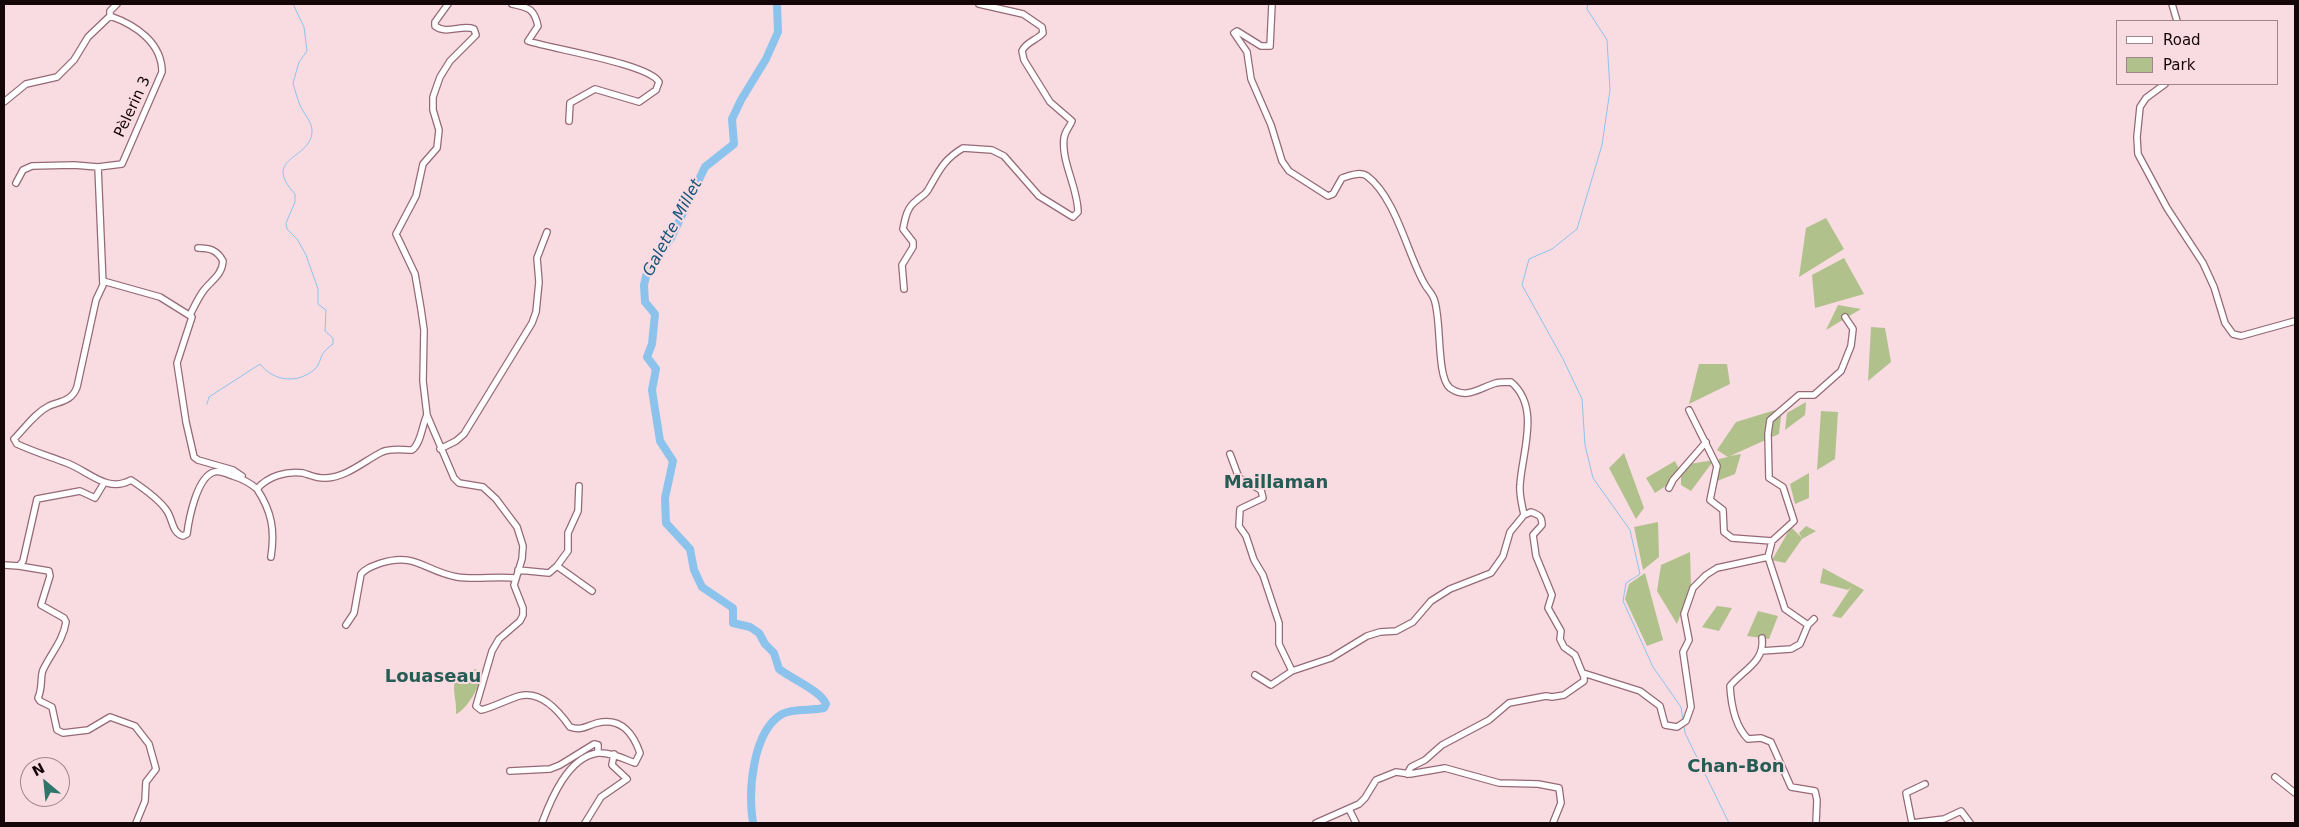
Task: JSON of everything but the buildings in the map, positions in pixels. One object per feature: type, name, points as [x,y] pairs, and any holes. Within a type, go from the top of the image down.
[{"type":"street","points":[[4,102],[26,84],[57,77],[74,60],[88,37],[110,16],[110,11],[118,4]]},
{"type":"street","points":[[448,4],[435,22],[436,26],[440,30],[469,27],[474,29],[476,35],[450,61],[440,77],[433,97],[432,110],[438,130],[437,148],[423,164],[416,196],[396,234],[415,274],[424,330],[423,381],[427,415],[440,448],[454,478],[459,483],[483,487],[496,498],[517,528],[522,546],[522,559],[514,578],[514,585],[523,608],[523,615],[520,621],[499,639],[492,651],[476,706],[481,710],[520,696],[532,696],[556,708],[570,727],[581,730],[597,723],[609,722],[629,729],[640,753],[640,758],[635,764],[614,754],[598,753],[583,759],[562,780],[542,823]]},
{"type":"street","points":[[512,4],[530,10],[535,14],[538,26],[528,41],[547,47],[594,56],[656,77],[659,82],[656,90],[639,102],[594,89],[570,103],[569,121]]},
{"type":"street","points":[[904,290],[902,265],[913,247],[913,242],[903,229],[906,214],[914,202],[928,191],[934,176],[943,165],[963,148],[992,150],[1004,156],[1039,196],[1073,217],[1078,212],[1078,199],[1072,182],[1063,141],[1065,131],[1072,121],[1050,102],[1024,60],[1022,51],[1025,46],[1040,37],[1043,33],[1042,26],[1023,14],[979,4]]},
{"type":"street","points":[[1272,4],[1270,46],[1261,46],[1237,31],[1234,33],[1247,52],[1251,79],[1271,125],[1282,162],[1289,171],[1328,196],[1333,194],[1342,178],[1358,174],[1366,175],[1382,192],[1405,235],[1423,283],[1434,299],[1441,342],[1441,373],[1445,382],[1450,388],[1465,394],[1472,394],[1497,383],[1511,382],[1518,388],[1526,406],[1529,423],[1520,485],[1524,515]]},
{"type":"street","points":[[2172,4],[2177,20]]},
{"type":"street","name":"Pèlerin 3","points":[[98,167],[120,165],[123,162],[162,72],[162,59],[145,35],[122,20],[110,16]]},
{"type":"street","points":[[2164,85],[2146,98],[2140,107],[2136,137],[2138,154],[2168,208],[2203,262],[2226,323],[2233,334],[2241,336],[2295,321]]},
{"type":"street","points":[[16,184],[22,170],[32,166],[74,165],[98,167],[103,281],[96,300],[74,395],[38,413],[14,439],[17,444],[63,461],[104,483],[120,486],[131,480],[166,509],[173,527],[179,535],[184,536],[187,534],[199,486],[205,477],[219,471],[247,481]]},
{"type":"street","points":[[440,448],[456,441],[464,434],[532,323],[536,312],[539,282],[537,258],[547,232]]},
{"type":"street","points":[[198,248],[209,248],[217,252],[223,261],[223,266],[221,272],[204,291],[190,315],[191,324],[177,363],[186,422],[194,457],[198,460],[233,470],[257,489],[266,504],[274,529],[271,557]]},
{"type":"street","points":[[103,281],[160,297],[190,315]]},
{"type":"street","points":[[1808,625],[1785,609],[1768,558],[1772,541],[1794,521],[1783,488],[1769,478],[1768,434],[1770,420],[1799,395],[1814,395],[1840,371],[1851,346],[1853,329],[1845,316]]},
{"type":"street","points":[[1689,410],[1717,466],[1710,500],[1722,510],[1724,532],[1732,538],[1772,541]]},
{"type":"street","points":[[257,489],[277,475],[302,473],[325,479],[350,471],[382,452],[398,449],[412,450],[419,442],[421,427],[427,415]]},
{"type":"street","points":[[1670,488],[1673,480],[1706,442]]},
{"type":"street","points":[[1230,454],[1239,478],[1261,490],[1263,498],[1240,510],[1239,526],[1246,536],[1254,560],[1263,575],[1279,623],[1279,644],[1292,671]]},
{"type":"street","points":[[19,566],[24,561],[37,499],[80,491],[95,498],[104,483]]},
{"type":"street","points":[[518,570],[549,573],[557,566],[568,551],[568,533],[578,511],[580,486]]},
{"type":"street","points":[[1254,675],[1272,685],[1292,671],[1331,658],[1367,636],[1380,632],[1396,631],[1413,622],[1430,602],[1450,589],[1491,573],[1503,556],[1510,532],[1524,515],[1531,512],[1539,515],[1542,519],[1542,525],[1533,535],[1536,556],[1552,595],[1548,608],[1561,631],[1560,639],[1564,647],[1575,655],[1583,673],[1584,681],[1564,695],[1546,696],[1509,703],[1489,720],[1442,745],[1425,760],[1411,767],[1407,774]]},
{"type":"street","points":[[1583,673],[1640,691],[1660,706],[1665,725],[1675,727],[1681,724],[1689,716],[1691,707],[1683,652],[1689,640],[1684,614],[1693,588],[1716,568],[1768,558]]},
{"type":"street","points":[[346,625],[354,613],[361,574],[365,570],[390,559],[413,560],[436,571],[457,577],[514,578]]},
{"type":"street","points":[[4,565],[49,571],[50,576],[41,605],[64,618],[66,622],[56,652],[43,671],[43,689],[38,698],[52,707],[57,730],[63,733],[88,730],[104,719],[113,718],[138,728],[148,744],[156,767],[146,782],[145,801],[136,823]]},
{"type":"street","points":[[557,566],[592,591]]},
{"type":"street","points":[[1761,651],[1791,649],[1800,644],[1808,625],[1814,619]]},
{"type":"street","points":[[1762,638],[1761,651],[1757,661],[1730,686],[1734,713],[1748,739],[1761,738],[1771,742],[1791,787],[1815,791],[1817,800],[1816,823]]},
{"type":"street","points":[[510,771],[550,769],[594,744],[598,745],[598,753]]},
{"type":"street","points":[[585,823],[602,797],[627,779],[612,765],[614,754]]},
{"type":"street","points":[[1316,823],[1349,809],[1365,798],[1376,780],[1396,772],[1407,774],[1445,768],[1499,783],[1538,784],[1559,788],[1561,803],[1553,823]]},
{"type":"street","points":[[2275,777],[2295,793]]},
{"type":"street","points":[[1925,784],[1906,790],[1912,823],[1944,819],[1961,811],[1970,823]]},
{"type":"street","points":[[1349,809],[1356,823]]},
{"type":"green space","points":[[1826,218],[1844,249],[1799,277],[1806,228]]},
{"type":"green space","points":[[1844,258],[1864,294],[1815,308],[1812,275]]},
{"type":"green space","points":[[1838,305],[1861,309],[1826,330]]},
{"type":"green space","points":[[1871,327],[1885,328],[1891,362],[1868,381]]},
{"type":"green space","points":[[1699,364],[1727,364],[1730,384],[1689,404]]},
{"type":"green space","points":[[1806,402],[1805,415],[1785,430],[1787,413]]},
{"type":"green space","points":[[1782,408],[1779,434],[1730,456],[1741,454],[1735,474],[1717,481],[1719,459],[1728,457],[1717,450],[1736,422]]},
{"type":"green space","points":[[1821,411],[1838,412],[1835,459],[1817,470]]},
{"type":"green space","points":[[1624,453],[1644,508],[1636,519],[1609,468]]},
{"type":"green space","points":[[1714,460],[1691,491],[1681,485],[1681,476],[1655,493],[1646,478],[1675,461],[1682,475],[1683,465]]},
{"type":"green space","points":[[1809,473],[1809,498],[1795,504],[1790,484]]},
{"type":"green space","points":[[1658,522],[1659,557],[1643,570],[1634,527]]},
{"type":"green space","points":[[1806,526],[1816,531],[1802,539],[1785,563],[1772,560],[1791,527],[1802,538],[1799,533]]},
{"type":"green space","points":[[1690,552],[1691,586],[1677,624],[1657,591],[1661,565]]},
{"type":"green space","points":[[1823,568],[1864,590],[1841,618],[1832,616],[1852,586],[1848,590],[1820,583]]},
{"type":"green space","points":[[1645,573],[1663,640],[1647,646],[1625,599],[1629,584]]},
{"type":"green space","points":[[1717,606],[1732,608],[1719,631],[1702,627]]},
{"type":"green space","points":[[1758,611],[1778,616],[1769,639],[1747,636]]},
{"type":"green space","points":[[475,669],[482,672],[479,683],[469,702],[456,714],[455,679],[467,675]]},
{"type":"waterway","points":[[207,404],[209,397],[260,364],[272,374],[286,379],[294,379],[308,374],[316,367],[323,354],[333,344],[333,338],[325,331],[326,310],[318,304],[318,289],[306,255],[297,239],[287,229],[286,223],[295,202],[295,194],[286,182],[283,172],[285,165],[310,140],[312,130],[311,124],[301,108],[293,83],[299,62],[307,51],[304,27],[293,4]]},
{"type":"waterway","name":"Galette Millet","points":[[753,823],[752,780],[758,748],[764,734],[772,723],[786,712],[824,708],[826,704],[818,694],[779,669],[774,653],[765,644],[759,633],[750,627],[733,623],[733,608],[702,587],[694,570],[690,549],[666,523],[665,498],[673,461],[660,441],[652,390],[656,369],[647,357],[652,344],[655,314],[645,302],[644,285],[648,268],[671,238],[705,167],[734,144],[732,119],[741,100],[766,59],[778,32],[777,4]]},
{"type":"waterway","points":[[1588,4],[1587,9],[1607,40],[1610,90],[1602,145],[1577,229],[1552,249],[1529,259],[1522,285],[1563,359],[1582,399],[1585,445],[1593,478],[1630,530],[1640,574],[1626,583],[1623,601],[1653,667],[1681,707],[1683,720]]},
{"type":"waterway","points":[[1684,724],[1685,733],[1729,823]]},
{"type":"district","name":"Maillaman","points":[[1276,483]]},
{"type":"district","name":"Louaseau","points":[[433,677]]},
{"type":"district","name":"Chan-Bon","points":[[1736,767]]}]
